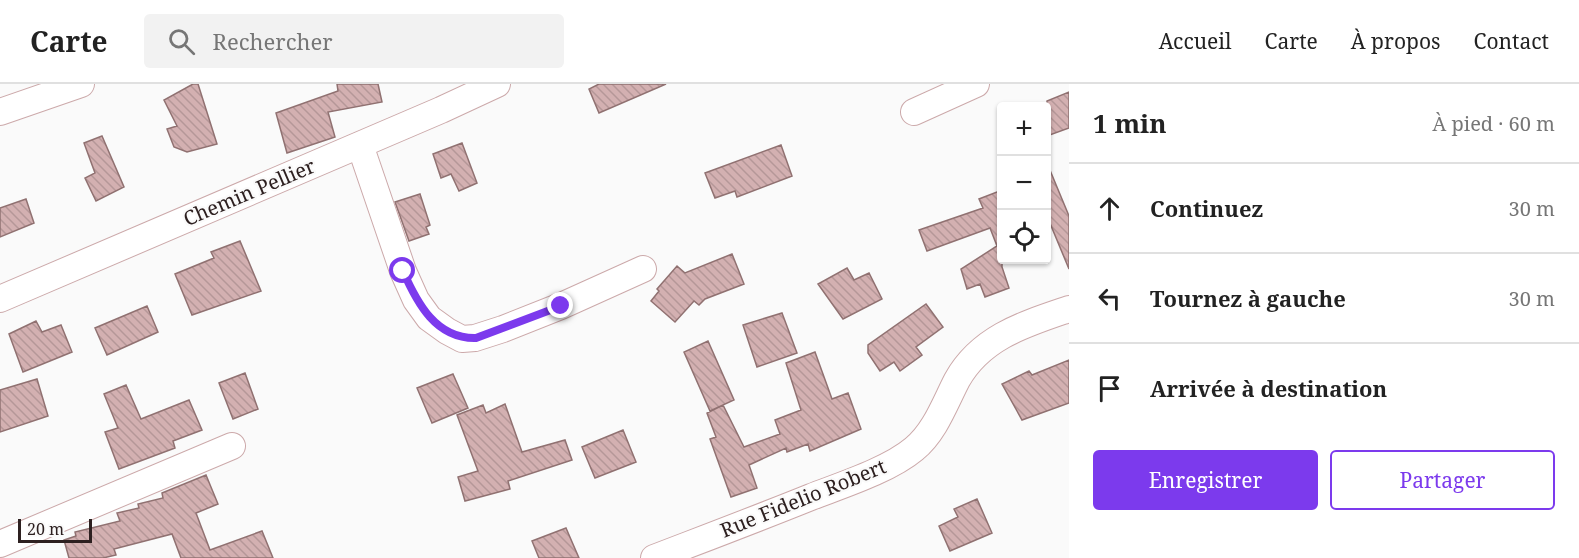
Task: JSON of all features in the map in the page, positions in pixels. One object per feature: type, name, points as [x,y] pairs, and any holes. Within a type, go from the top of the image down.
[{"type":"street","points":[[0,112],[81,84]]},
{"type":"street","name":"Chemin Pellier","points":[[0,299],[441,110],[496,84]]},
{"type":"street","points":[[914,112],[976,84]]},
{"type":"street","points":[[360,145],[399,261],[416,300],[429,318],[462,339],[476,338],[503,329],[643,269]]},
{"type":"street","name":"Rue Fidelio Robert","points":[[654,558],[865,476],[914,449],[930,431],[970,360],[985,345],[1004,333],[1069,309]]},
{"type":"street","points":[[0,544],[232,446]]},
{"type":"building","points":[[193,84],[198,84],[217,144],[187,152],[174,147],[167,129],[177,126],[164,100]]},
{"type":"building","points":[[337,84],[378,84],[382,102],[328,112],[335,137],[287,153],[276,113],[338,91]]},
{"type":"building","points":[[599,84],[666,84],[599,113],[589,89]]},
{"type":"building","points":[[1069,92],[1069,128],[1051,135],[1051,102],[1047,101]]},
{"type":"building","points":[[102,136],[124,187],[96,201],[85,178],[95,173],[84,143]]},
{"type":"building","points":[[462,143],[477,183],[459,191],[451,174],[441,178],[433,154]]},
{"type":"building","points":[[781,145],[792,176],[737,197],[735,191],[715,198],[705,173]]},
{"type":"building","points":[[1051,173],[1069,216],[1069,269],[1051,226]]},
{"type":"building","points":[[997,192],[997,246],[990,228],[927,251],[919,230],[983,208],[979,199]]},
{"type":"building","points":[[420,194],[430,225],[426,227],[429,234],[409,241],[395,202]]},
{"type":"building","points":[[26,199],[34,223],[0,237],[0,208]]},
{"type":"building","points":[[240,241],[261,291],[192,315],[175,274],[214,258],[211,252]]},
{"type":"building","points":[[997,246],[997,264],[1002,264],[1009,288],[985,297],[980,284],[967,289],[961,269]]},
{"type":"building","points":[[732,254],[744,284],[705,299],[699,305],[694,301],[675,322],[651,301],[659,291],[657,289],[677,266],[685,273]]},
{"type":"building","points":[[847,268],[854,280],[869,273],[882,299],[843,319],[818,284]]},
{"type":"building","points":[[926,304],[943,327],[916,347],[922,355],[900,371],[894,362],[880,371],[868,353],[868,345]]},
{"type":"building","points":[[147,306],[158,332],[107,355],[95,328]]},
{"type":"building","points":[[782,313],[797,353],[757,367],[743,325]]},
{"type":"building","points":[[36,321],[42,332],[61,325],[72,352],[23,372],[9,334]]},
{"type":"building","points":[[708,341],[734,400],[710,411],[684,352]]},
{"type":"building","points":[[815,352],[832,399],[848,393],[861,429],[810,451],[808,444],[787,452],[786,448],[749,465],[757,488],[731,497],[710,439],[716,437],[707,413],[723,405],[744,447],[780,434],[775,420],[801,410],[786,363]]},
{"type":"building","points":[[1069,360],[1069,403],[1022,420],[1002,384],[1029,371],[1032,375]]},
{"type":"building","points":[[245,373],[258,409],[233,419],[219,383]]},
{"type":"building","points":[[453,374],[468,408],[432,423],[417,388]]},
{"type":"building","points":[[37,379],[48,416],[0,432],[0,390]]},
{"type":"building","points":[[126,385],[141,419],[189,400],[202,430],[173,441],[175,448],[119,469],[105,432],[118,428],[104,394]]},
{"type":"building","points":[[505,404],[522,452],[565,440],[572,460],[508,481],[510,489],[465,501],[458,477],[478,471],[457,415],[483,405],[486,413]]},
{"type":"building","points":[[623,430],[636,462],[595,478],[582,447]]},
{"type":"building","points":[[206,475],[218,504],[196,513],[210,550],[262,531],[273,558],[181,558],[172,534],[114,549],[116,555],[103,558],[69,558],[64,540],[76,536],[75,532],[120,521],[117,513],[139,508],[138,504],[163,498],[162,493]]},
{"type":"building","points":[[977,499],[992,533],[950,551],[939,526],[958,517],[954,509]]},
{"type":"building","points":[[566,528],[579,558],[539,558],[532,541]]},
{"type":"route","points":[[403,271],[416,300],[429,318],[462,339],[476,338],[561,306]]}]
